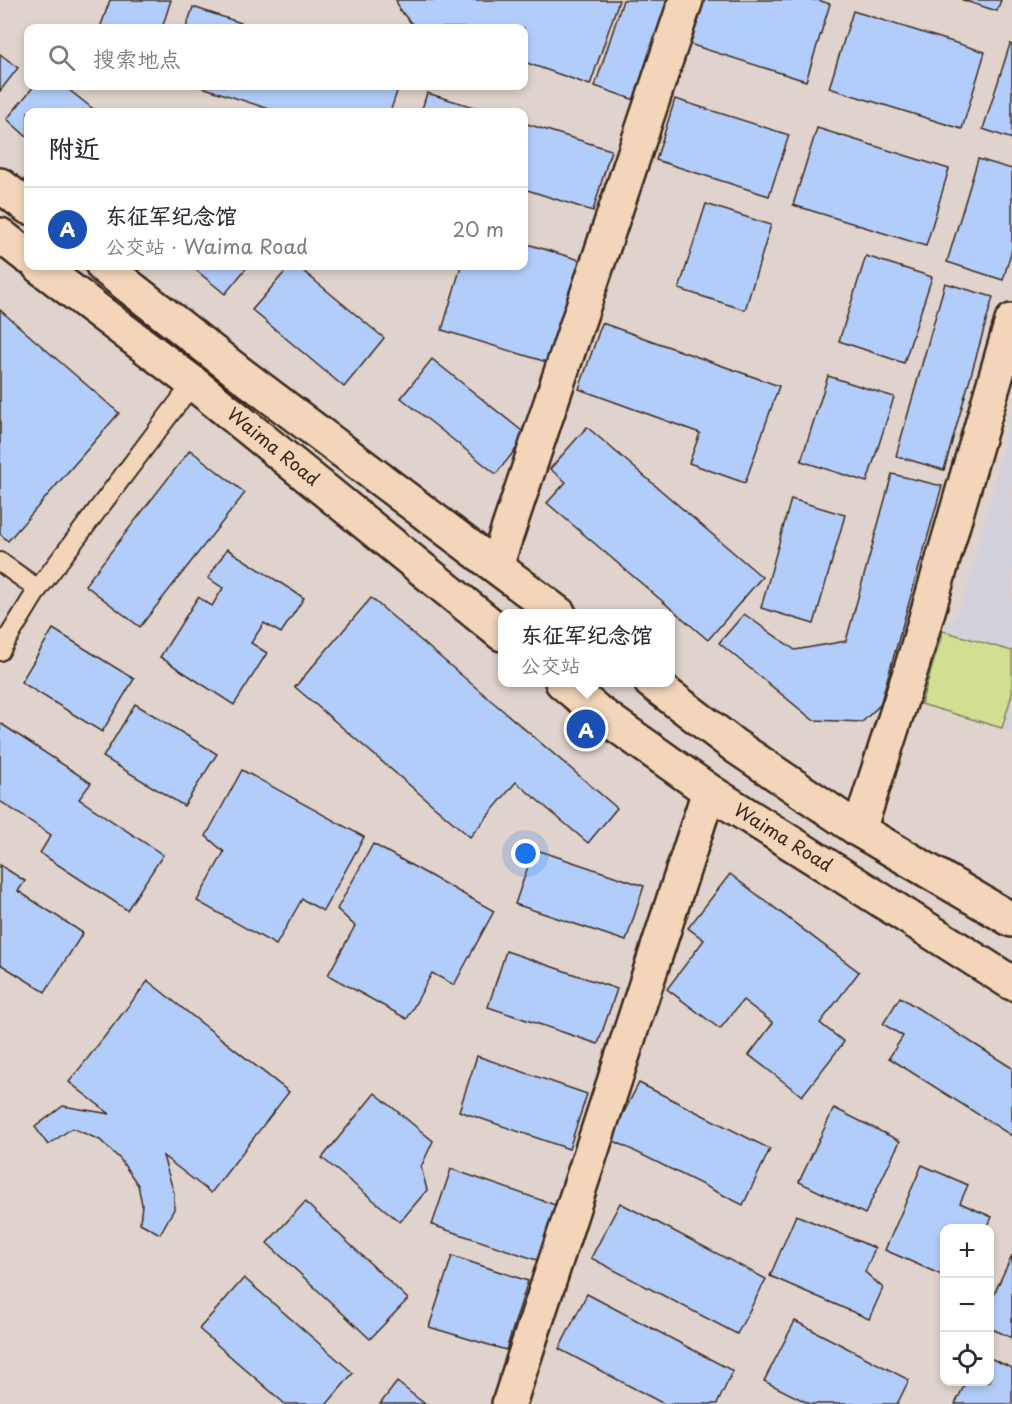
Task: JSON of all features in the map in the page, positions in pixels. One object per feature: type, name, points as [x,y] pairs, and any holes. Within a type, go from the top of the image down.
[{"type":"street","points":[[495,566],[686,0]]},
{"type":"street","points":[[0,185],[24,204]]},
{"type":"street","points":[[0,235],[24,254]]},
{"type":"street","name":"Waima Road","points":[[44,270],[193,383],[498,631]]},
{"type":"street","name":"Waima Road","points":[[108,270],[238,372],[552,609]]},
{"type":"street","points":[[859,830],[913,663],[1012,321]]},
{"type":"street","name":"Waima Road","points":[[568,687],[598,712],[709,791],[1012,983]]},
{"type":"street","points":[[658,687],[735,746],[859,830],[1012,920]]},
{"type":"street","points":[[509,1404],[709,791]]},
{"type":"lane","points":[[0,651],[38,589],[193,383]]},
{"type":"lane","points":[[0,562],[38,589]]},
{"type":"shaded area","points":[[1012,407],[1012,733],[1002,728],[912,702],[943,631],[957,613],[971,575]]},
{"type":"green space","points":[[943,631],[1012,651],[1012,694],[1002,728],[921,704]]},
{"type":"building","points":[[110,0],[171,0],[163,24],[101,24]]},
{"type":"building","points":[[396,0],[619,0],[590,85],[528,63],[528,24],[412,24],[400,10]]},
{"type":"building","points":[[623,0],[677,0],[643,103],[595,86]]},
{"type":"building","points":[[699,0],[818,0],[830,4],[806,81],[686,43]]},
{"type":"building","points":[[962,0],[1001,0],[997,11]]},
{"type":"building","points":[[193,7],[244,24],[187,24]]},
{"type":"building","points":[[853,11],[985,52],[962,129],[829,88]]},
{"type":"building","points":[[1010,44],[1012,45],[1012,139],[983,129]]},
{"type":"building","points":[[0,54],[18,68],[0,91]]},
{"type":"building","points":[[31,90],[69,90],[92,108],[24,108],[24,134],[7,119]]},
{"type":"building","points":[[211,90],[398,90],[391,108],[266,108]]},
{"type":"building","points":[[427,93],[477,108],[422,108]]},
{"type":"building","points":[[675,99],[789,135],[769,196],[656,160]]},
{"type":"building","points":[[528,124],[611,150],[593,211],[528,190]]},
{"type":"building","points":[[817,128],[949,169],[926,246],[793,205]]},
{"type":"building","points":[[978,159],[1012,169],[1012,249],[1003,280],[947,262]]},
{"type":"building","points":[[706,204],[771,225],[745,310],[679,289]]},
{"type":"building","points":[[528,244],[580,260],[550,363],[442,330],[460,270],[528,270]]},
{"type":"building","points":[[866,256],[932,277],[904,363],[839,341]]},
{"type":"building","points":[[196,270],[245,270],[225,294]]},
{"type":"building","points":[[287,270],[302,270],[384,338],[344,387],[252,310]]},
{"type":"building","points":[[945,283],[993,297],[944,470],[896,456]]},
{"type":"building","points":[[0,310],[119,413],[8,541],[0,534]]},
{"type":"building","points":[[602,323],[779,386],[745,483],[689,463],[700,433],[579,389]]},
{"type":"building","points":[[432,359],[527,435],[496,474],[401,398]]},
{"type":"building","points":[[828,376],[894,397],[867,482],[801,461]]},
{"type":"building","points":[[587,427],[762,577],[708,640],[675,612],[675,609],[672,609],[547,503],[566,482],[550,469]]},
{"type":"building","points":[[190,450],[245,493],[140,627],[85,585]]},
{"type":"building","points":[[892,474],[942,486],[880,705],[862,722],[813,720],[719,643],[744,614],[795,650],[846,641]]},
{"type":"building","points":[[791,499],[845,515],[814,624],[761,608]]},
{"type":"building","points":[[227,549],[304,598],[281,633],[264,623],[251,643],[267,653],[234,705],[160,657],[198,597],[212,606],[223,588],[208,578]]},
{"type":"building","points":[[371,598],[617,808],[588,843],[516,782],[470,837],[295,687]]},
{"type":"building","points":[[53,629],[134,679],[102,732],[21,682]]},
{"type":"building","points":[[135,704],[217,754],[184,806],[103,757]]},
{"type":"building","points":[[0,723],[91,783],[79,799],[163,855],[127,910],[40,853],[51,835],[0,801]]},
{"type":"building","points":[[242,770],[364,837],[323,911],[302,899],[276,945],[197,901],[224,852],[206,836]]},
{"type":"building","points":[[373,844],[494,911],[454,985],[432,973],[407,1019],[328,975],[355,926],[337,909]]},
{"type":"building","points":[[534,849],[644,886],[626,941],[515,904]]},
{"type":"building","points":[[0,865],[25,881],[18,891],[83,933],[45,992],[0,964]]},
{"type":"building","points":[[730,874],[859,972],[820,1023],[844,1042],[802,1096],[749,1055],[773,1023],[743,1000],[720,1029],[667,989],[704,940],[688,928]]},
{"type":"building","points":[[506,951],[617,989],[598,1044],[488,1007]]},
{"type":"building","points":[[148,981],[289,1092],[211,1193],[163,1156],[174,1193],[174,1209],[160,1234],[140,1223],[142,1204],[138,1185],[120,1159],[100,1140],[72,1128],[48,1145],[35,1127],[63,1106],[110,1114],[69,1082]]},
{"type":"building","points":[[900,997],[1012,1068],[1012,1136],[889,1058],[903,1036],[883,1024]]},
{"type":"building","points":[[477,1056],[587,1094],[569,1149],[459,1111]]},
{"type":"building","points":[[639,1083],[770,1149],[743,1205],[610,1139]]},
{"type":"building","points":[[375,1093],[433,1141],[421,1167],[427,1190],[400,1222],[322,1158]]},
{"type":"building","points":[[834,1108],[900,1141],[865,1214],[799,1182]]},
{"type":"building","points":[[922,1165],[968,1185],[960,1203],[992,1217],[989,1224],[940,1224],[940,1274],[885,1250]]},
{"type":"building","points":[[451,1169],[561,1207],[543,1262],[432,1225]]},
{"type":"building","points":[[305,1202],[408,1299],[370,1339],[267,1243]]},
{"type":"building","points":[[620,1203],[766,1279],[737,1334],[591,1258]]},
{"type":"building","points":[[796,1215],[875,1248],[865,1272],[883,1288],[869,1319],[770,1276]]},
{"type":"building","points":[[1012,1255],[1012,1338],[994,1330],[994,1294]]},
{"type":"building","points":[[452,1256],[528,1281],[506,1350],[429,1327]]},
{"type":"building","points":[[244,1278],[353,1373],[327,1404],[285,1404],[199,1329]]},
{"type":"building","points":[[587,1294],[733,1371],[717,1404],[664,1404],[559,1349]]},
{"type":"building","points":[[795,1321],[909,1380],[897,1404],[810,1404],[764,1381]]},
{"type":"building","points":[[994,1360],[1012,1368],[1012,1404],[955,1404],[964,1386],[994,1386]]},
{"type":"building","points":[[397,1382],[425,1404],[380,1404]]},
{"type":"place","name":"东征军纪念馆","points":[[586,729]]}]
